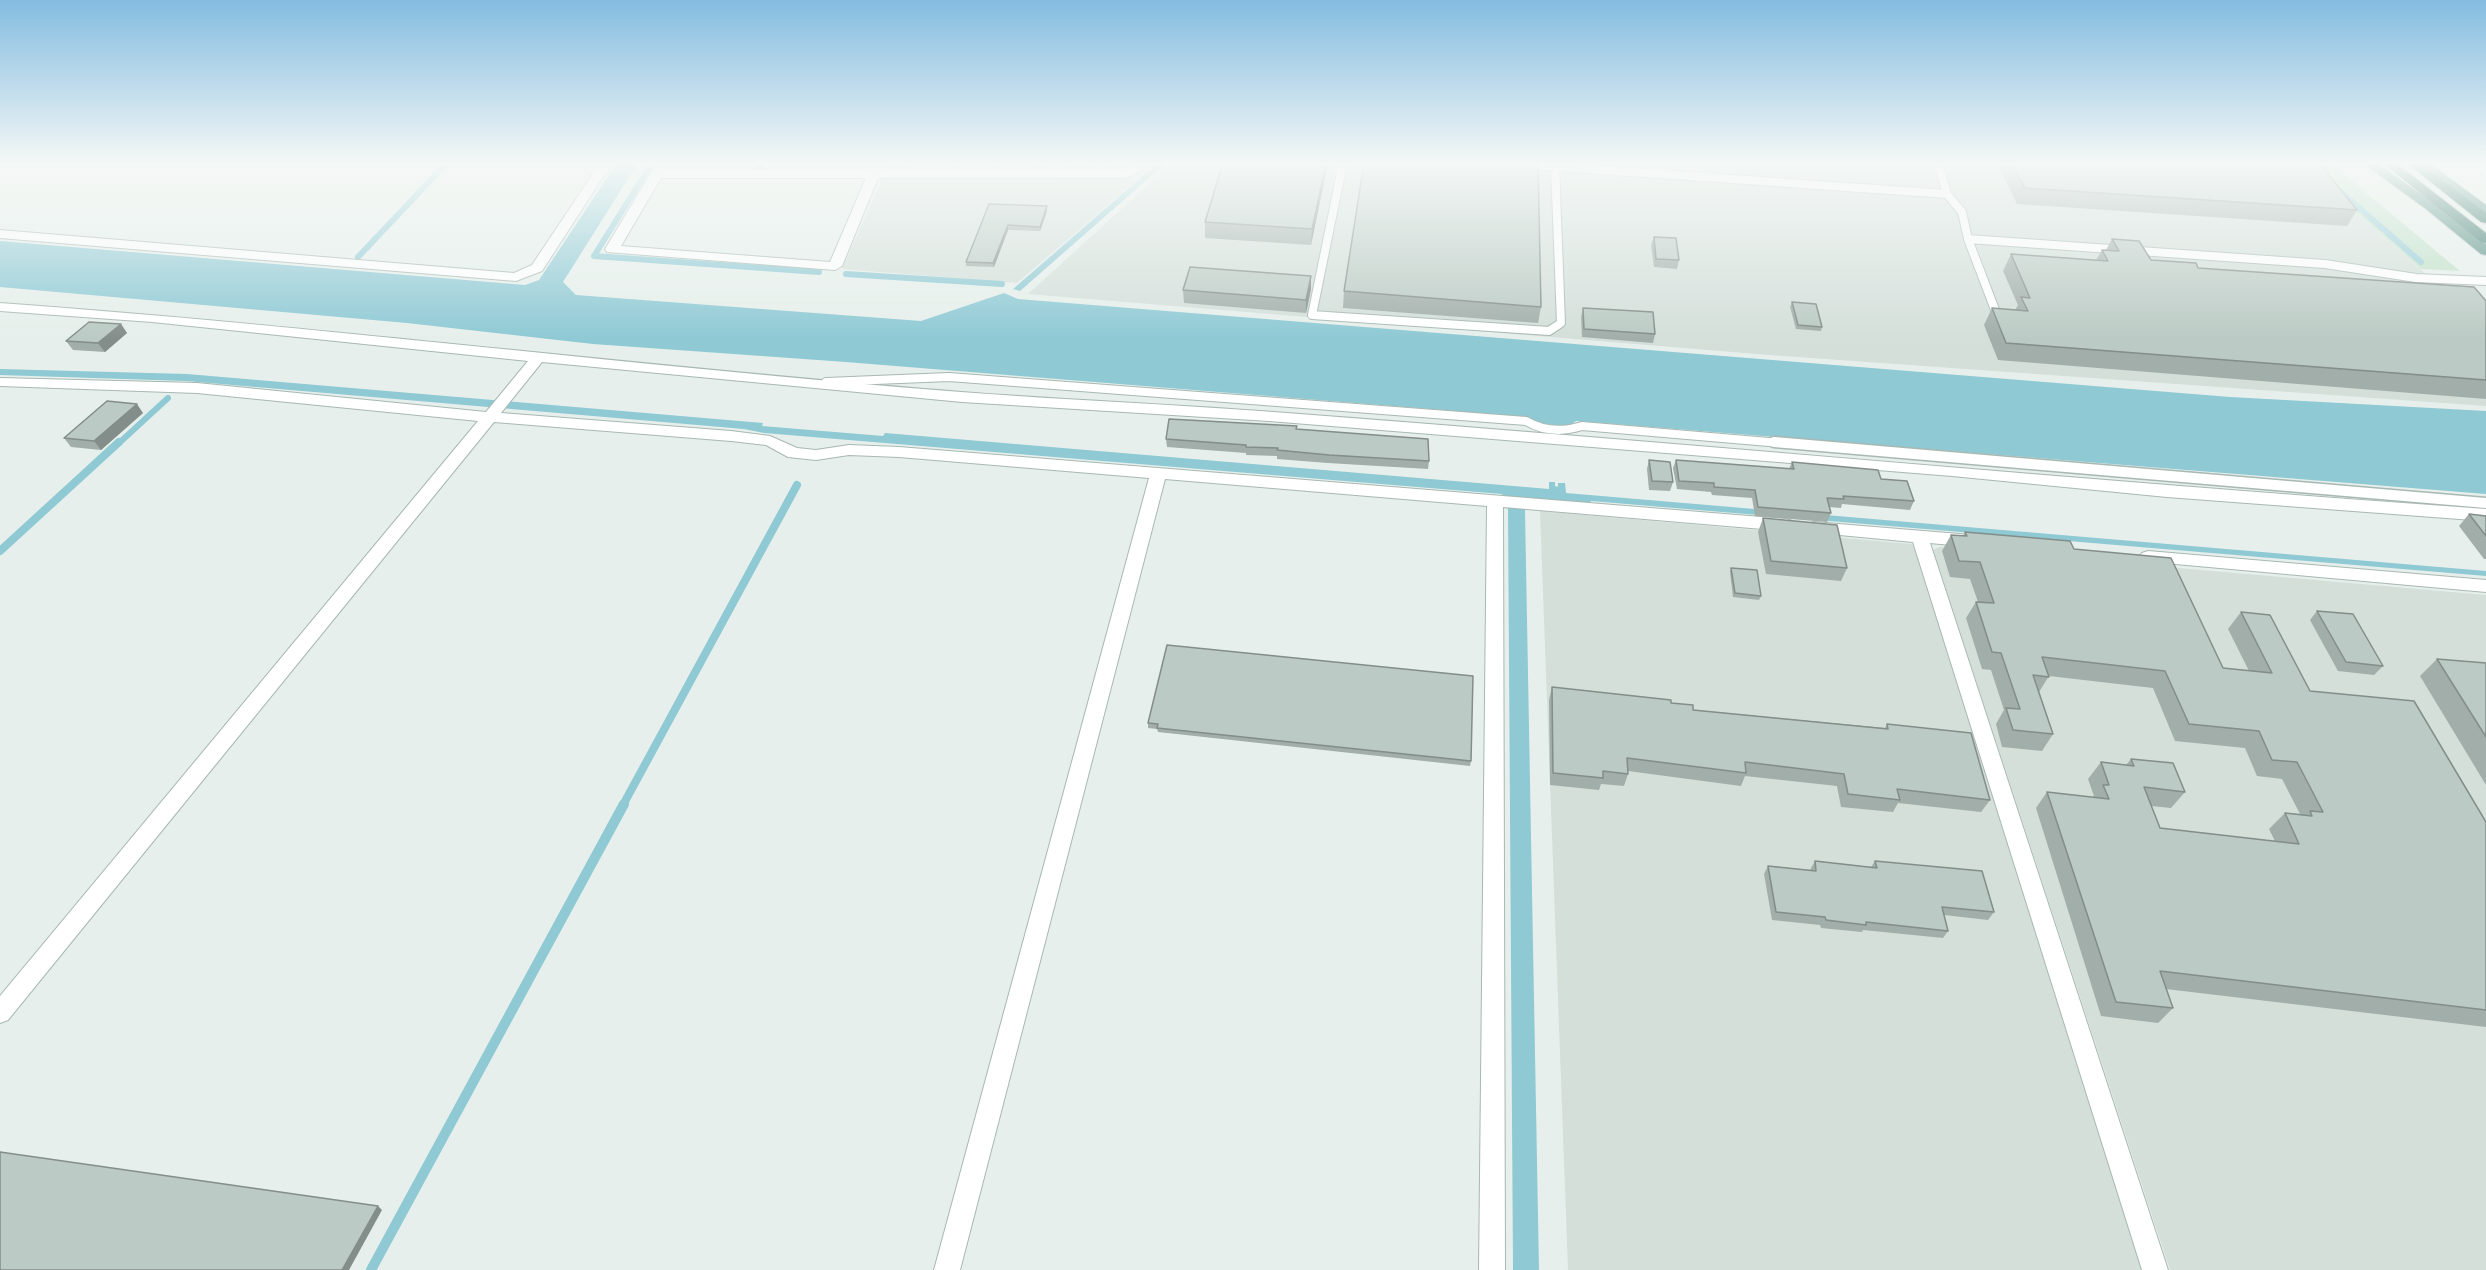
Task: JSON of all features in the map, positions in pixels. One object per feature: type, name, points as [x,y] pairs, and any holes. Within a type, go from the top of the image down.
[{"type":"highway","points":[[2448,222],[2486,251]]},
{"type":"highway","points":[[2465,222],[2486,239]]},
{"type":"street","points":[[0,234],[516,277],[537,268],[567,222]]},
{"type":"street","points":[[628,222],[612,249],[835,266],[854,222]]},
{"type":"street","points":[[0,308],[152,318],[538,358],[1015,401],[1269,416],[1952,471],[2167,492],[2486,515]]},
{"type":"street","points":[[0,1013],[538,358]]},
{"type":"street","points":[[0,382],[197,388],[497,409],[770,441],[794,453],[816,455],[849,450],[899,452],[1990,543]]},
{"type":"street","points":[[948,1270],[1159,472]]},
{"type":"street","points":[[1492,1270],[1495,501]]},
{"type":"street","points":[[1920,537],[2155,1270]]},
{"type":"street","points":[[2132,555],[2486,586]]},
{"type":"lane","points":[[1330,222],[1312,315],[1549,331],[1561,323],[1557,222]]},
{"type":"lane","points":[[1964,222],[1997,315]]},
{"type":"lane","points":[[1968,238],[2325,264],[2416,278],[2486,281]]},
{"type":"lane","points":[[803,383],[949,377],[1526,421],[1534,427],[1573,430],[1582,426],[2486,503]]},
{"type":"shaded area","points":[[863,222],[1088,222],[1017,283],[842,269]]},
{"type":"shaded area","points":[[1107,222],[2367,222],[2486,327],[2486,406],[1769,355],[1028,294]]},
{"type":"shaded area","points":[[1540,511],[1911,544],[1916,547],[2143,1270],[1568,1270]]},
{"type":"shaded area","points":[[1940,547],[2486,595],[2486,1270],[2170,1270],[1933,550]]},
{"type":"green space","points":[[2368,222],[2401,222],[2460,271],[2421,269]]},
{"type":"water","points":[[577,222],[601,222],[563,282],[576,295],[921,321],[1004,293],[1018,299],[2230,397],[2486,411],[2486,494],[1576,421],[1569,426],[1538,424],[1529,417],[593,344],[407,323],[0,287],[0,241],[525,285],[539,280]]},
{"type":"water","points":[[1090,222],[1098,222],[1020,291],[1013,289]]},
{"type":"water","points":[[0,369],[187,374],[763,423],[762,426],[883,436],[885,433],[1549,489],[1549,482],[1555,482],[1555,486],[1558,487],[1558,483],[1565,483],[1566,493],[2486,571],[2486,576],[1591,501],[1590,503],[1528,498],[1525,511],[1539,1270],[1513,1270],[1508,510],[1502,494],[764,433],[744,429],[186,381],[0,375]]},
{"type":"building","points":[[982,222],[1042,222],[1040,227],[1008,225],[993,263],[966,262]]},
{"type":"building","points":[[1209,222],[1313,222],[1312,229]]},
{"type":"building","points":[[1355,222],[1539,222],[1541,307],[1344,291]]},
{"type":"building","points":[[1654,237],[1676,238],[1679,260],[1656,259]]},
{"type":"building","points":[[2112,239],[2139,241],[2151,260],[2196,263],[2198,268],[2474,287],[2486,301],[2486,380],[2006,343],[1992,308],[2028,311],[2021,297],[2030,298],[2011,254],[2108,261],[2102,250],[2119,251]]},
{"type":"building","points":[[1190,267],[1311,276],[1306,300],[1183,290]]},
{"type":"building","points":[[1792,302],[1816,304],[1822,327],[1798,325]]},
{"type":"building","points":[[1583,308],[1653,312],[1655,334],[1584,329]]},
{"type":"building","points":[[89,322],[121,324],[98,343],[66,341]]},
{"type":"building","points":[[107,401],[137,404],[94,441],[64,438]]},
{"type":"building","points":[[1169,419],[1297,426],[1296,429],[1428,439],[1429,461],[1329,455],[1277,450],[1278,448],[1166,439]]},
{"type":"building","points":[[1649,460],[1670,462],[1673,482],[1652,481]]},
{"type":"building","points":[[1676,460],[1794,469],[1792,462],[1878,470],[1881,479],[1907,481],[1914,501],[1843,496],[1844,499],[1827,498],[1831,513],[1758,507],[1755,490],[1714,487],[1714,483],[1679,481]]},
{"type":"building","points":[[2469,514],[2486,516],[2486,536]]},
{"type":"building","points":[[1763,518],[1837,525],[1847,568],[1771,561]]},
{"type":"building","points":[[1965,532],[2070,541],[2074,549],[2171,558],[2223,668],[2272,673],[2241,612],[2270,615],[2310,691],[2414,701],[2486,822],[2486,1010],[2160,971],[2173,1008],[2116,1002],[2047,792],[2109,799],[2103,785],[2109,785],[2101,762],[2134,766],[2131,759],[2173,763],[2185,792],[2144,787],[2160,828],[2299,844],[2285,813],[2312,816],[2310,811],[2323,812],[2297,762],[2272,760],[2259,731],[2189,724],[2165,671],[2042,657],[2049,677],[2033,675],[2053,734],[2013,730],[2006,708],[2020,709],[2001,653],[1992,652],[1976,602],[1994,603],[1980,562],[1959,561],[1951,535],[1967,536]]},
{"type":"building","points":[[1731,568],[1757,570],[1761,596],[1735,593]]},
{"type":"building","points":[[2317,611],[2353,614],[2383,666],[2346,662]]},
{"type":"building","points":[[1167,645],[1473,676],[1471,761],[1157,728],[1158,724],[1148,723]]},
{"type":"building","points":[[2437,659],[2486,663],[2486,737]]},
{"type":"building","points":[[1552,687],[1671,700],[1671,703],[1693,705],[1693,710],[1888,729],[1887,724],[1971,733],[1990,800],[1897,789],[1900,800],[1848,794],[1844,774],[1745,762],[1746,773],[1627,758],[1628,774],[1603,771],[1603,778],[1553,773]]},
{"type":"building","points":[[1815,861],[1877,868],[1875,861],[1982,871],[1994,912],[1942,907],[1948,931],[1866,922],[1866,925],[1826,920],[1825,917],[1776,912],[1768,866],[1816,871]]},
{"type":"building","points":[[0,1152],[378,1206],[342,1270],[0,1270]]},
{"type":"waterway","points":[[358,257],[391,222]]},
{"type":"waterway","points":[[615,222],[594,256],[819,272]]},
{"type":"waterway","points":[[2376,222],[2421,262]]},
{"type":"waterway","points":[[846,274],[1002,284]]},
{"type":"waterway","points":[[118,444],[168,398]]},
{"type":"waterway","points":[[0,551],[119,442]]},
{"type":"waterway","points":[[623,805],[797,485]]},
{"type":"waterway","points":[[371,1270],[624,804]]}]
